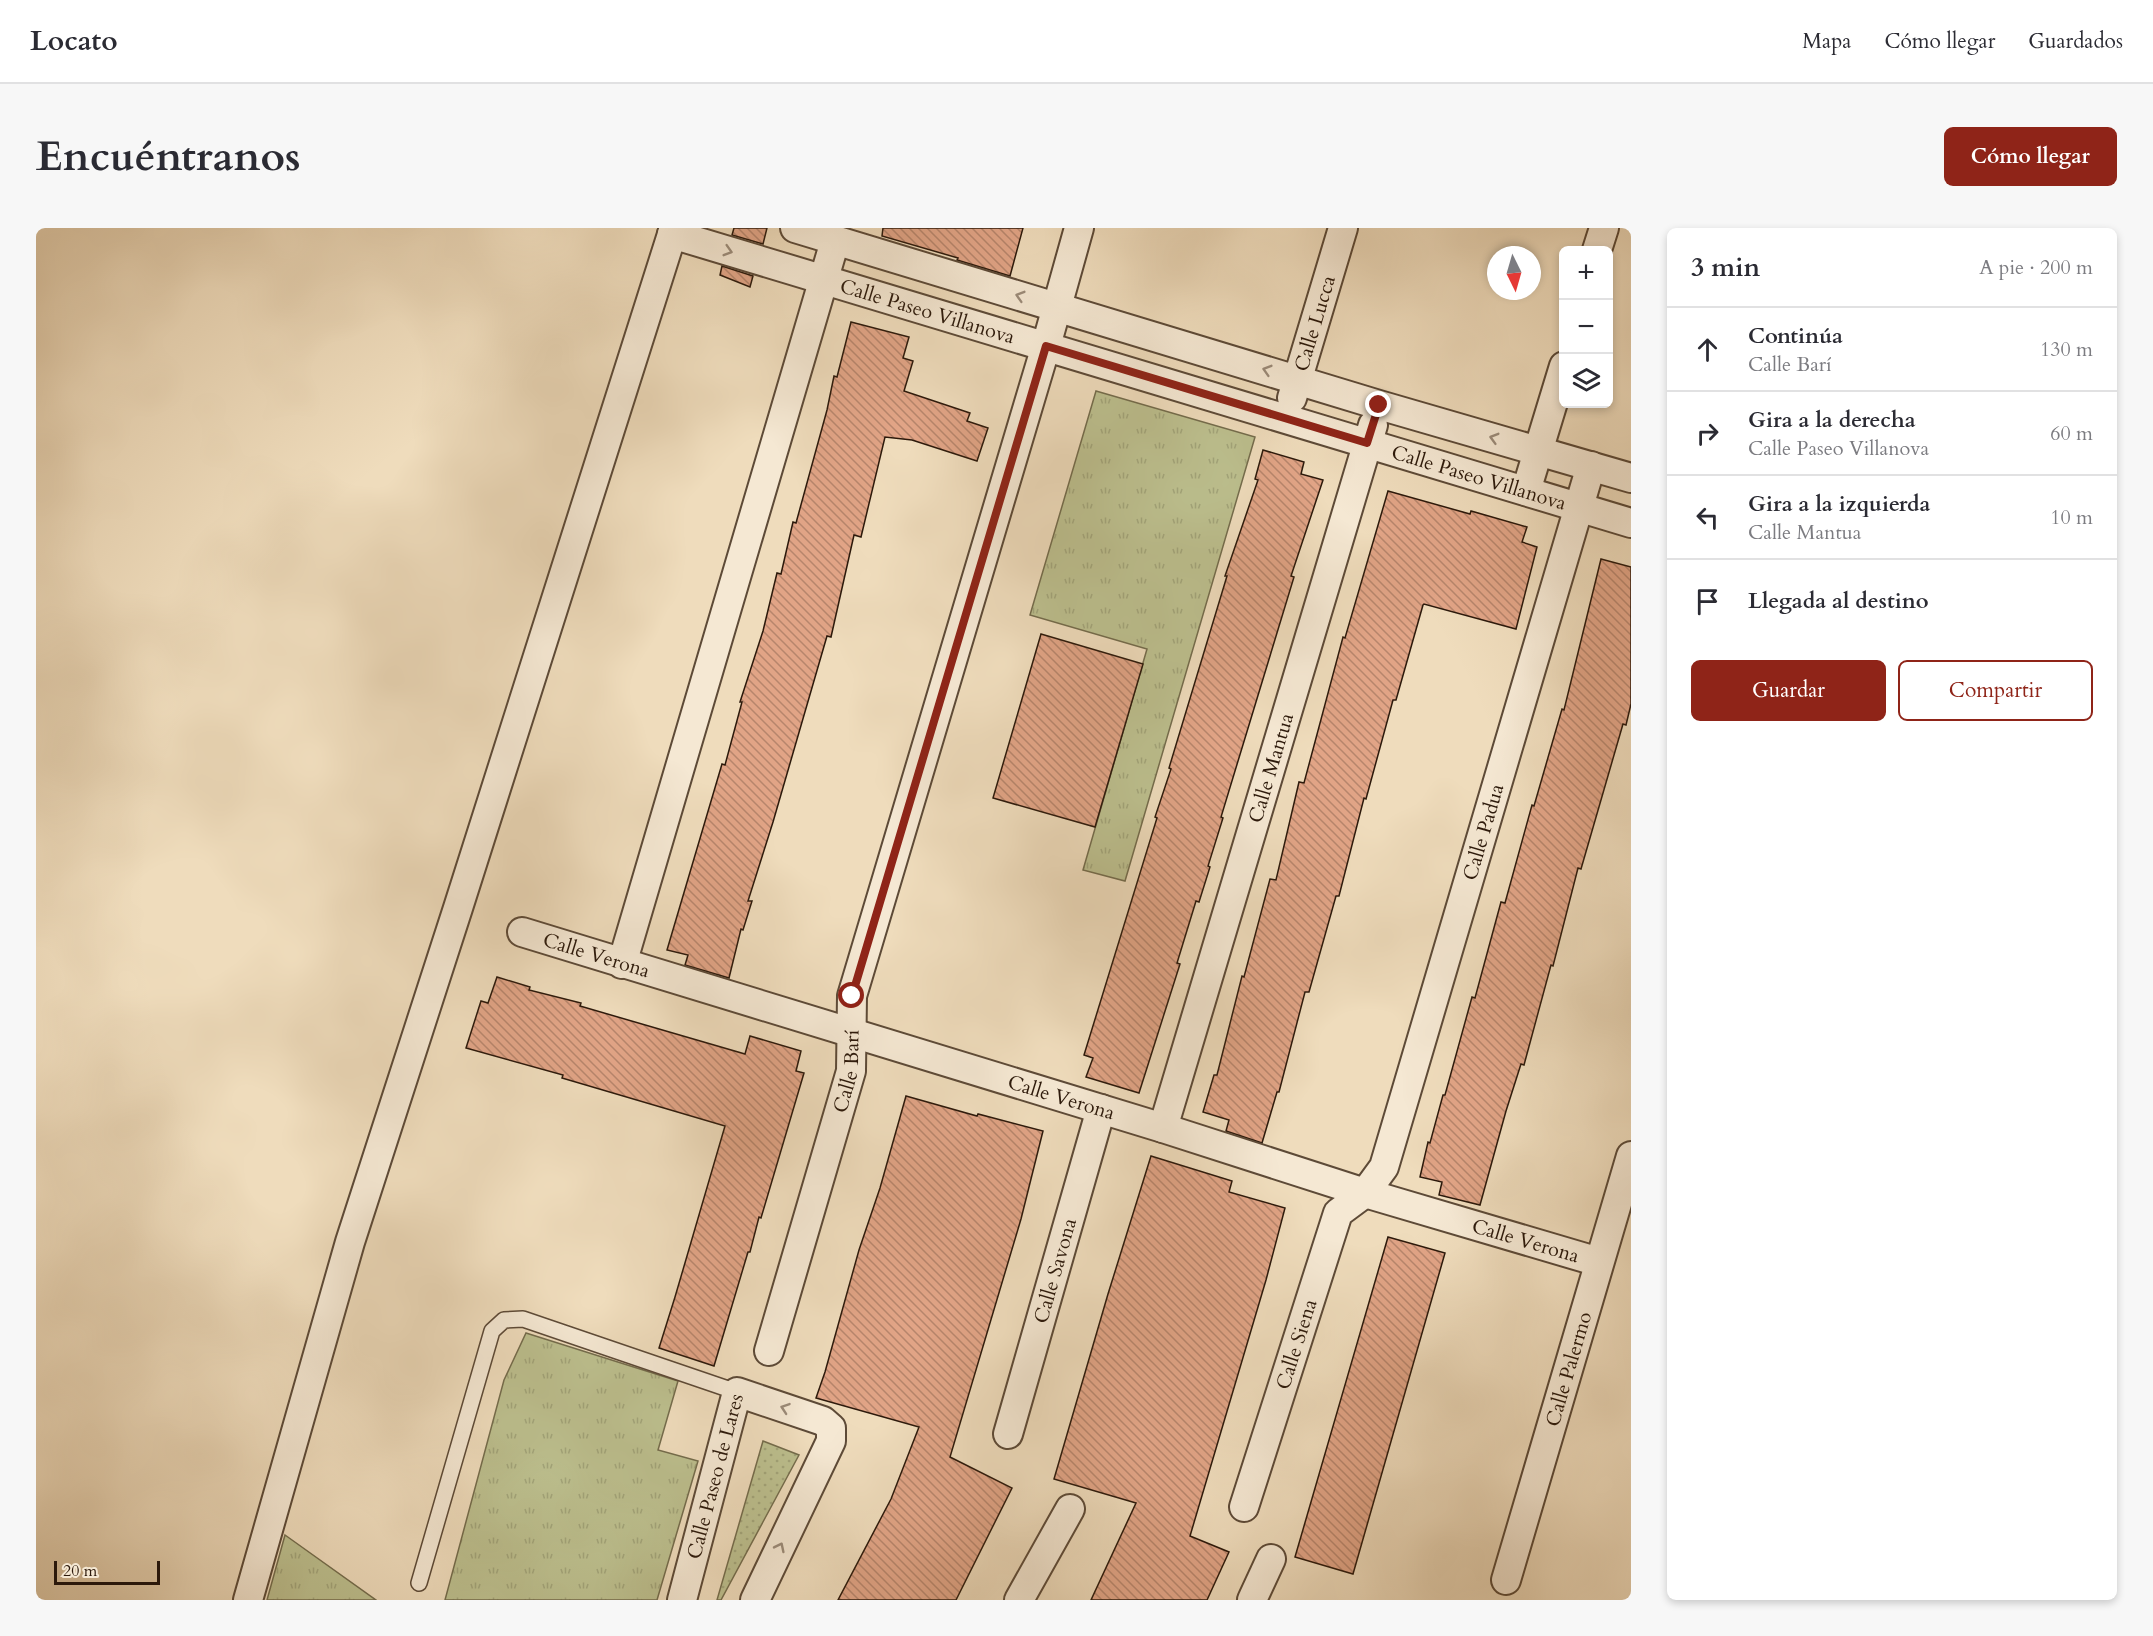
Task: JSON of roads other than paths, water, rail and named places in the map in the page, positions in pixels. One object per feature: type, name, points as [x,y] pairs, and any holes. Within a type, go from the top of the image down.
[{"type":"street","name":"Calle Paseo Villanova","points":[[795,228],[1379,405],[1631,478]]},
{"type":"street","name":"Calle Barí","points":[[769,1351],[851,1071],[852,996],[1046,346],[1078,228]]},
{"type":"street","name":"Calle Lucca","points":[[1286,418],[1343,228]]},
{"type":"street","points":[[1598,246],[1604,228]]},
{"type":"street","name":"Calle Paseo Villanova","points":[[673,231],[823,280],[1631,523]]},
{"type":"street","points":[[248,1600],[350,1242],[673,231]]},
{"type":"street","points":[[622,964],[835,241]]},
{"type":"street","points":[[1526,491],[1559,380]]},
{"type":"street","name":"Calle Mantua","points":[[1163,1128],[1379,405]]},
{"type":"street","name":"Calle Padua","points":[[1365,1193],[1384,1167],[1591,466]]},
{"type":"street","name":"Calle Verona","points":[[522,932],[1163,1128],[1365,1193],[1599,1262]]},
{"type":"street","name":"Calle Savona","points":[[1008,1434],[1101,1109]]},
{"type":"street","name":"Calle Palermo","points":[[1506,1580],[1631,1156]]},
{"type":"street","name":"Calle Siena","points":[[1244,1507],[1338,1213],[1365,1193]]},
{"type":"street","name":"Calle Paseo de Lares","points":[[682,1600],[737,1392],[823,1421],[831,1428],[831,1441],[755,1600]]},
{"type":"street","points":[[1019,1600],[1070,1509]]},
{"type":"street","points":[[1252,1600],[1271,1559]]},
{"type":"lane","points":[[419,1583],[492,1331],[504,1320],[523,1319],[737,1392]]}]
